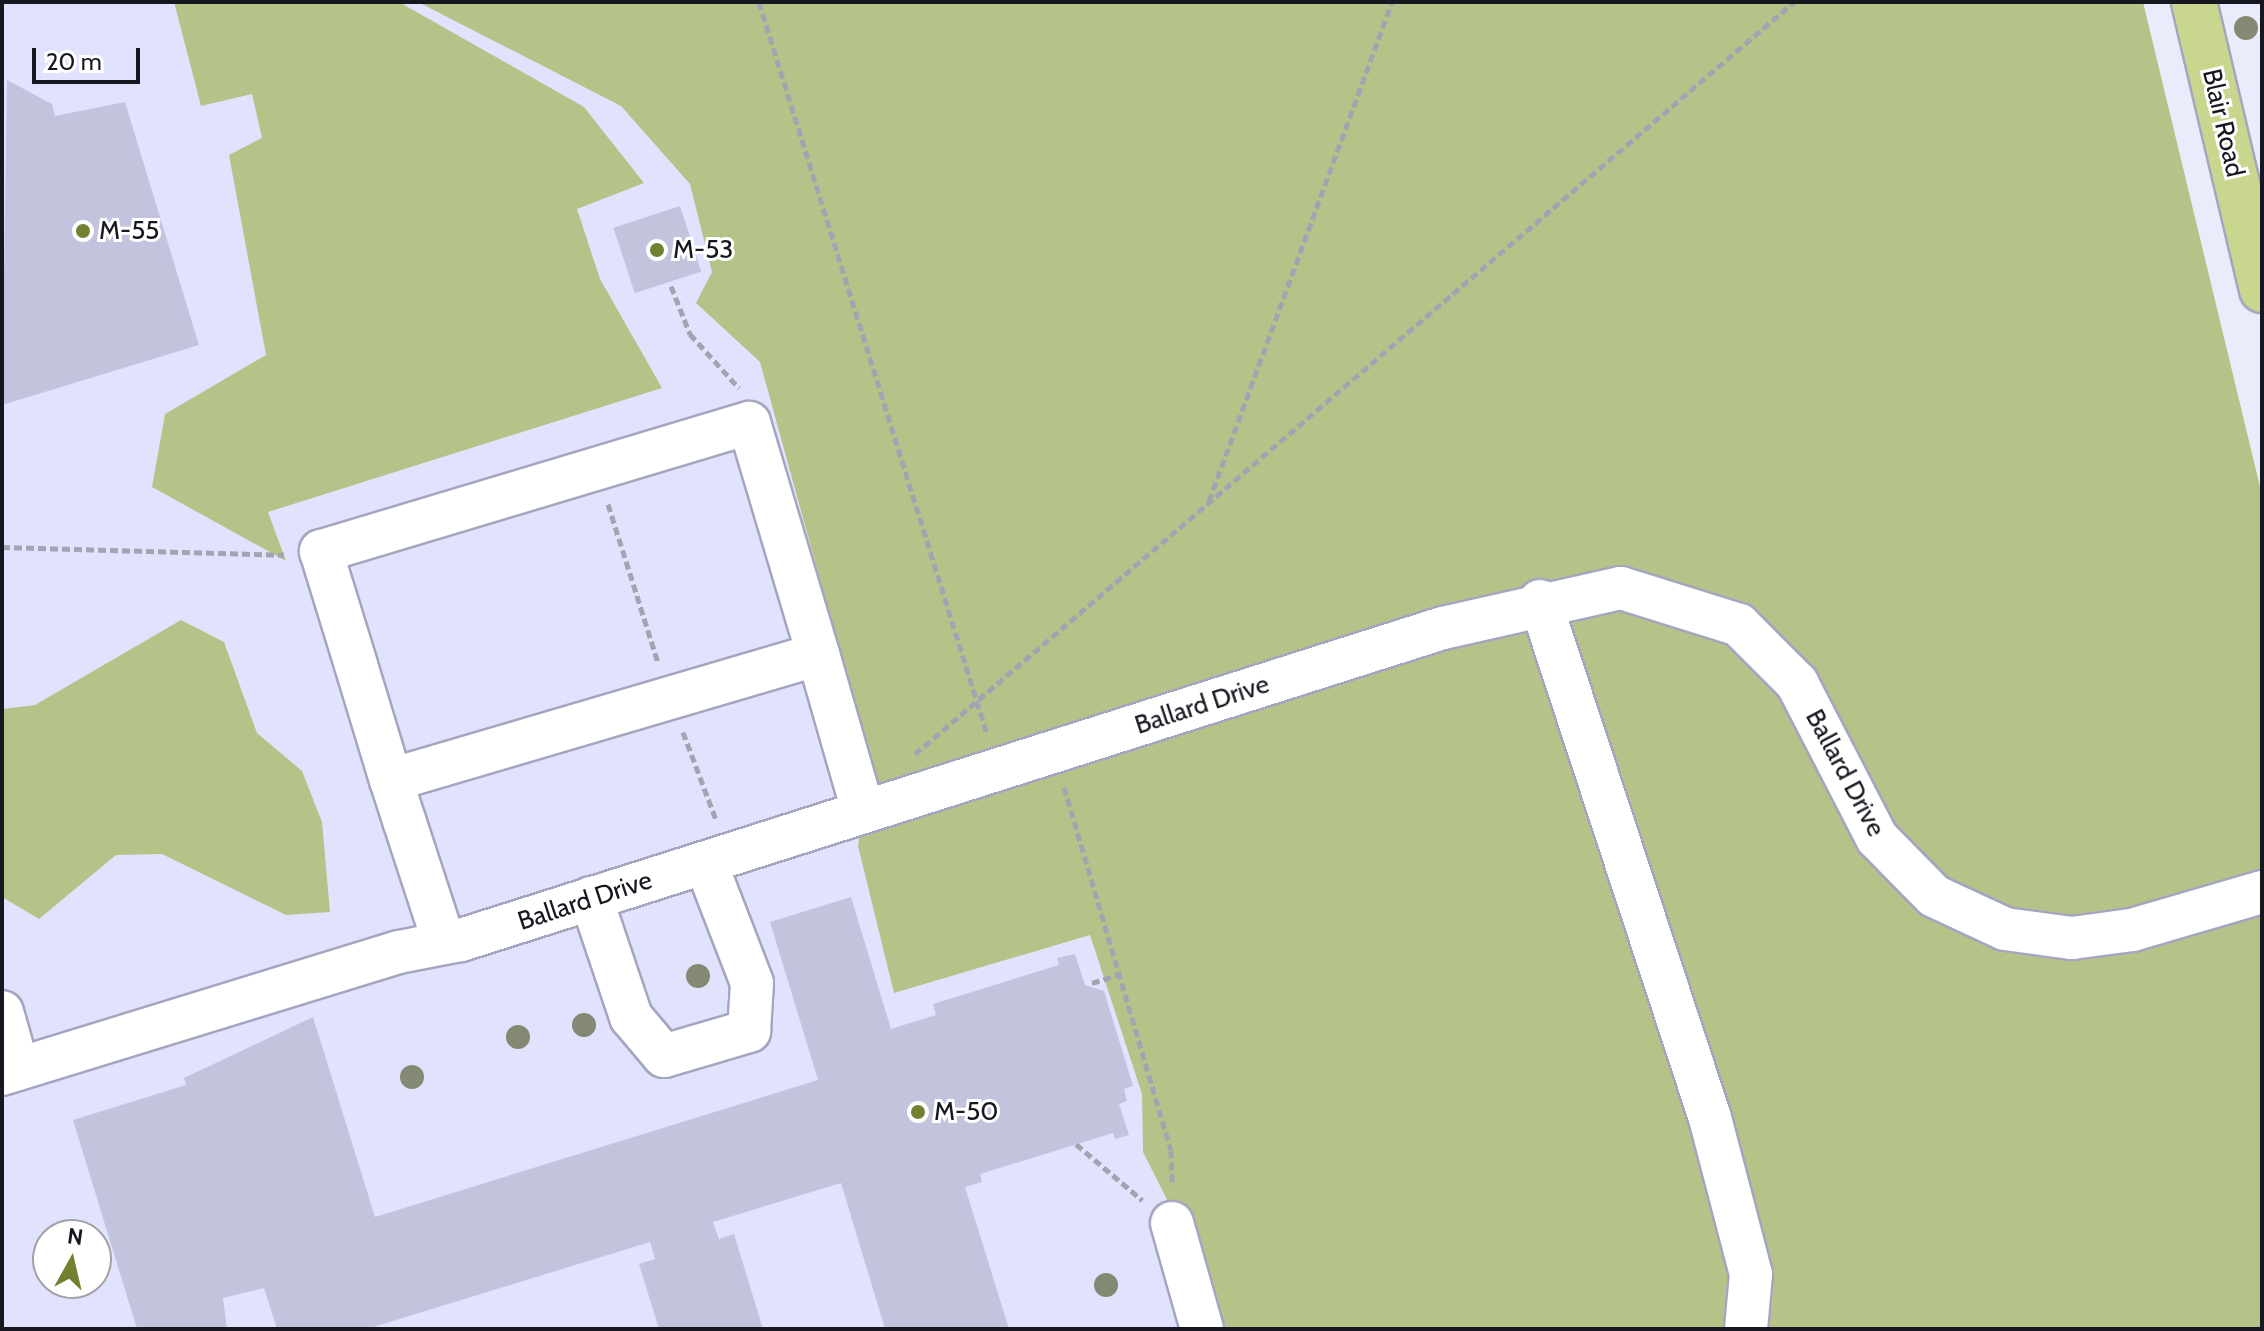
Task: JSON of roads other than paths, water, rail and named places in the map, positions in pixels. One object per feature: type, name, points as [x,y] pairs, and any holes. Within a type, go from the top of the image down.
[{"type":"main road","name":"Blair Road","points":[[2194,2],[2262,290]]},
{"type":"street","points":[[444,942],[321,551],[749,423],[863,811]]},
{"type":"street","name":"Ballard Drive","points":[[10,1071],[706,864],[863,811],[1540,601],[1621,588],[1739,625],[1797,683],[1877,838],[1934,896],[2005,929],[2072,938],[2132,930],[2262,892]]},
{"type":"street","points":[[1540,601],[1710,1118],[1751,1274],[1746,1329]]},
{"type":"street","points":[[391,780],[818,654]]},
{"type":"street","points":[[591,898],[631,1017],[664,1056],[749,1031],[752,983],[706,864]]},
{"type":"street","points":[[2,1012],[10,1071]]},
{"type":"street","points":[[1172,1223],[1202,1329]]},
{"type":"place","name":"M-55","points":[[83,231]]},
{"type":"place","name":"M-53","points":[[657,250]]},
{"type":"place","name":"M-50","points":[[918,1112]]}]
